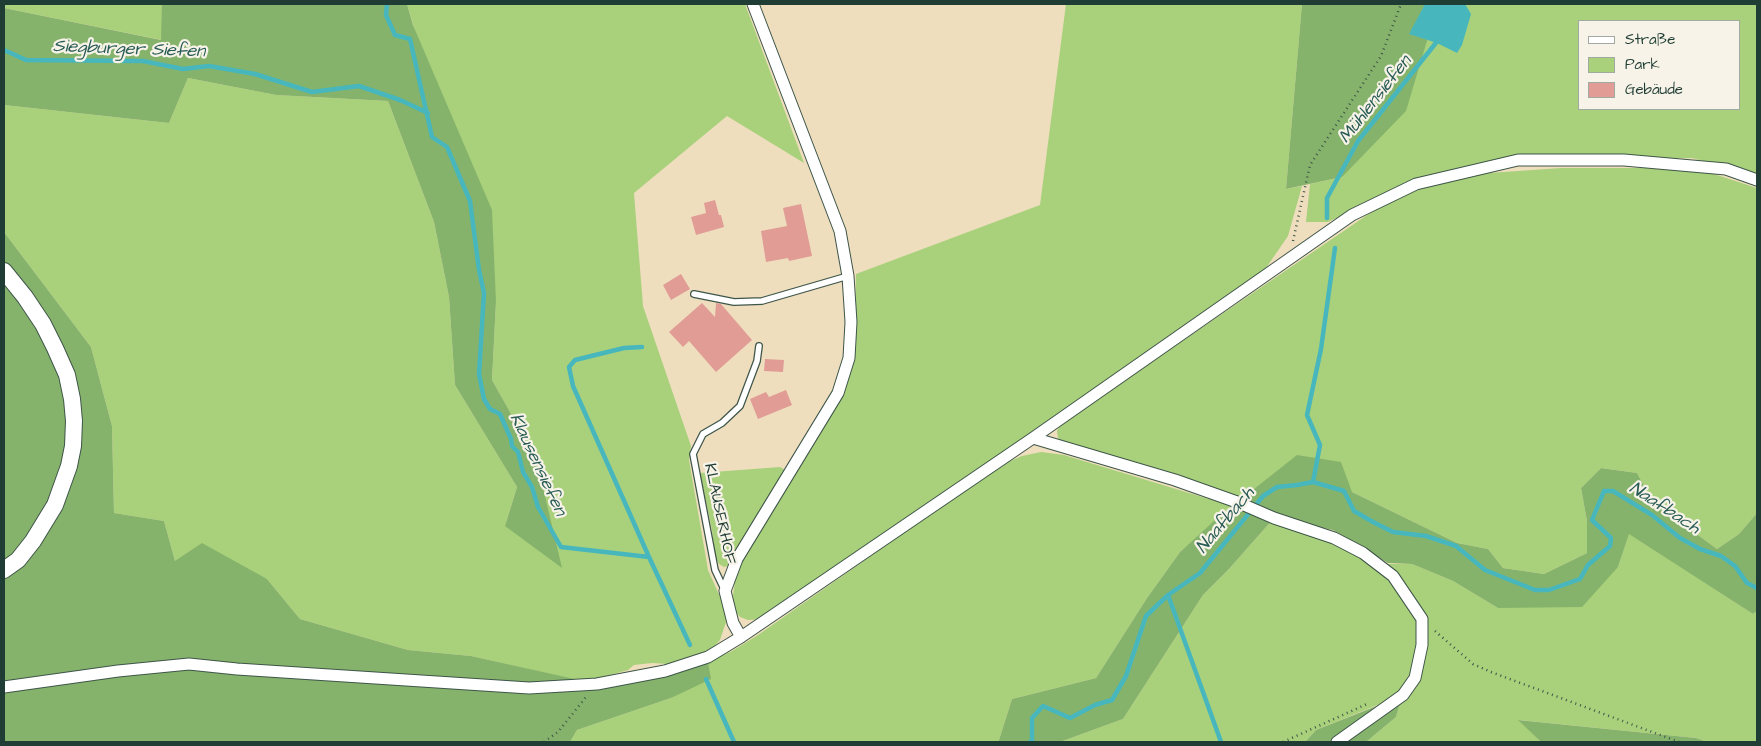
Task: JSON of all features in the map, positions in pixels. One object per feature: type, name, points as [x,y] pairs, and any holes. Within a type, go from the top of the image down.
[{"type":"main road","points":[[4,271],[25,297],[43,324],[55,348],[67,374],[74,421],[73,446],[69,466],[55,505],[34,542],[18,560],[4,570]]},
{"type":"street","points":[[741,637],[732,623],[724,591],[738,559],[838,393],[849,358],[851,322],[848,276],[840,231],[753,4]]},
{"type":"street","points":[[4,687],[118,671],[189,664],[237,669],[529,688],[597,684],[665,672],[708,656],[741,637],[1033,438],[1352,214],[1416,184],[1518,160],[1633,161],[1726,169],[1757,180]]},
{"type":"street","points":[[1033,438],[1174,480],[1274,518],[1334,538],[1363,553],[1393,576],[1422,619],[1422,645],[1415,678],[1403,695],[1337,742]]},
{"type":"lane","points":[[694,294],[734,302],[762,301],[848,276]]},
{"type":"lane","name":"KLAUSERHOF","points":[[724,591],[715,570],[693,454],[703,434],[722,423],[740,406],[757,362],[759,346]]},
{"type":"path","points":[[1289,259],[1310,165],[1381,56],[1401,4]]},
{"type":"path","points":[[1422,619],[1473,664],[1679,742]]},
{"type":"path","points":[[544,742],[558,732],[597,684]]},
{"type":"path","points":[[1284,742],[1360,706],[1369,704]]},
{"type":"green space","points":[[4,4],[162,4],[162,40],[4,8]]},
{"type":"green space","points":[[162,4],[407,4],[413,25],[492,210],[496,302],[492,380],[536,458],[562,568],[505,526],[517,487],[455,385],[449,297],[434,222],[388,101],[276,95],[188,78],[169,123],[4,105],[4,8],[161,40]]},
{"type":"green space","points":[[407,4],[745,4],[804,163],[727,116],[634,193],[643,306],[691,446],[689,460],[708,570],[725,608],[726,622],[720,640],[711,650],[668,664],[634,665],[628,670],[585,682],[471,656],[408,650],[300,619],[267,579],[175,561],[164,521],[114,513],[112,426],[91,347],[4,232],[4,105],[169,123],[188,78],[276,95],[388,101],[434,222],[449,297],[455,385],[517,487],[505,526],[536,458],[492,380],[496,302]]},
{"type":"green space","points":[[1066,4],[1302,4],[1286,189],[1302,186],[1288,236],[1266,268],[1254,278],[763,619],[748,620],[740,617],[734,610],[733,596],[736,573],[743,558],[839,400],[855,344],[856,274],[1040,205]]},
{"type":"green space","points":[[1302,4],[1438,4],[1406,111],[1342,177],[1286,189]]},
{"type":"green space","points":[[1438,4],[1757,4],[1757,177],[1692,158],[1500,161],[1426,176],[1328,222],[1306,222],[1310,184],[1342,177]]},
{"type":"green space","points":[[1561,168],[1680,168],[1714,174],[1757,188],[1757,513],[1739,534],[1717,549],[1653,502],[1637,473],[1601,468],[1581,488],[1587,521],[1587,553],[1544,574],[1503,568],[1488,549],[1457,543],[1352,492],[1240,500],[1062,443],[1058,438],[1057,431],[1061,424],[1370,213],[1409,192],[1450,180],[1489,173]]},
{"type":"green space","points":[[4,232],[91,347],[112,426],[114,513],[164,521],[175,561],[202,543],[267,579],[300,619],[408,650],[471,656],[597,684],[708,662],[711,679],[671,698],[577,730],[570,742],[4,742]]},
{"type":"green space","points":[[1041,452],[1064,455],[1232,506],[1180,552],[1147,598],[1096,678],[1012,699],[997,742],[570,742],[577,730],[671,698],[708,662],[732,651],[758,635],[1001,465],[1022,456]]},
{"type":"green space","points":[[1297,455],[1341,462],[1352,492],[1457,543],[1488,549],[1503,568],[1544,574],[1587,553],[1587,521],[1581,488],[1601,468],[1637,473],[1653,502],[1717,549],[1739,534],[1757,513],[1757,611],[1753,614],[1629,534],[1618,567],[1582,607],[1498,608],[1453,581],[1412,564],[1388,563],[1333,530],[1274,518],[1203,595],[1123,719],[1060,742],[997,742],[1012,699],[1096,678],[1147,598],[1180,552],[1215,520]]},
{"type":"green space","points":[[780,467],[787,471],[731,565],[724,567],[719,564],[715,556],[712,530],[700,473]]},
{"type":"green space","points":[[1274,518],[1386,564],[1412,564],[1453,581],[1498,608],[1618,567],[1629,533],[1753,614],[1757,611],[1757,742],[1708,742],[1696,738],[1519,720],[1541,742],[1366,742],[1396,717],[1402,695],[1316,730],[1305,742],[1060,742],[1123,719],[1203,595]]},
{"type":"green space","points":[[1402,696],[1396,717],[1366,742],[1305,742],[1316,730]]},
{"type":"green space","points":[[1518,720],[1696,738],[1708,742],[1541,742]]},
{"type":"water","points":[[1425,4],[1465,4],[1471,14],[1462,45],[1457,53],[1437,43],[1409,34]]},
{"type":"building","points":[[715,200],[724,227],[696,235],[691,217],[706,213],[704,203]]},
{"type":"building","points":[[801,204],[812,256],[789,261],[788,258],[766,262],[761,231],[787,226],[783,208]]},
{"type":"building","points":[[681,274],[690,289],[671,300],[663,285]]},
{"type":"building","points":[[702,303],[715,317],[716,303],[721,304],[752,340],[716,372],[689,341],[683,347],[669,332]]},
{"type":"building","points":[[765,359],[784,360],[783,372],[764,371]]},
{"type":"building","points":[[786,390],[792,405],[758,419],[750,399],[766,392],[769,397]]},
{"type":"waterway","name":"Klausensiefen","points":[[387,4],[386,15],[395,35],[410,39],[432,137],[447,147],[470,201],[484,293],[479,374],[484,399],[490,409],[500,414],[511,439],[512,446],[518,452],[523,472],[532,487],[538,507],[561,547],[649,557],[690,645]]},
{"type":"waterway","name":"Mühlensiefen","points":[[1327,218],[1327,198],[1358,141],[1439,39]]},
{"type":"waterway","name":"Siegburger Siefen","points":[[4,50],[26,60],[143,61],[183,69],[209,66],[255,74],[312,92],[359,86],[400,100],[428,113]]},
{"type":"waterway","name":"Mühlensiefen","points":[[1313,482],[1320,445],[1307,415],[1321,349],[1335,248]]},
{"type":"waterway","points":[[642,347],[624,348],[575,360],[569,367],[573,386],[649,557]]},
{"type":"waterway","name":"Naafbach","points":[[1030,742],[1032,741],[1032,718],[1043,706],[1070,718],[1095,705],[1112,700],[1126,676],[1146,616],[1168,595],[1200,573],[1263,496],[1277,487],[1313,482],[1344,491],[1354,511],[1373,522],[1393,532],[1426,536],[1456,546],[1485,570],[1535,590],[1549,590],[1580,579],[1588,565],[1610,546],[1611,538],[1592,520],[1604,491],[1613,491],[1652,515],[1680,538],[1700,549],[1721,556],[1735,566],[1747,583],[1757,588]]},
{"type":"waterway","points":[[1168,595],[1221,742]]},
{"type":"waterway","name":"Klausensiefen","points":[[706,679],[734,742]]}]
